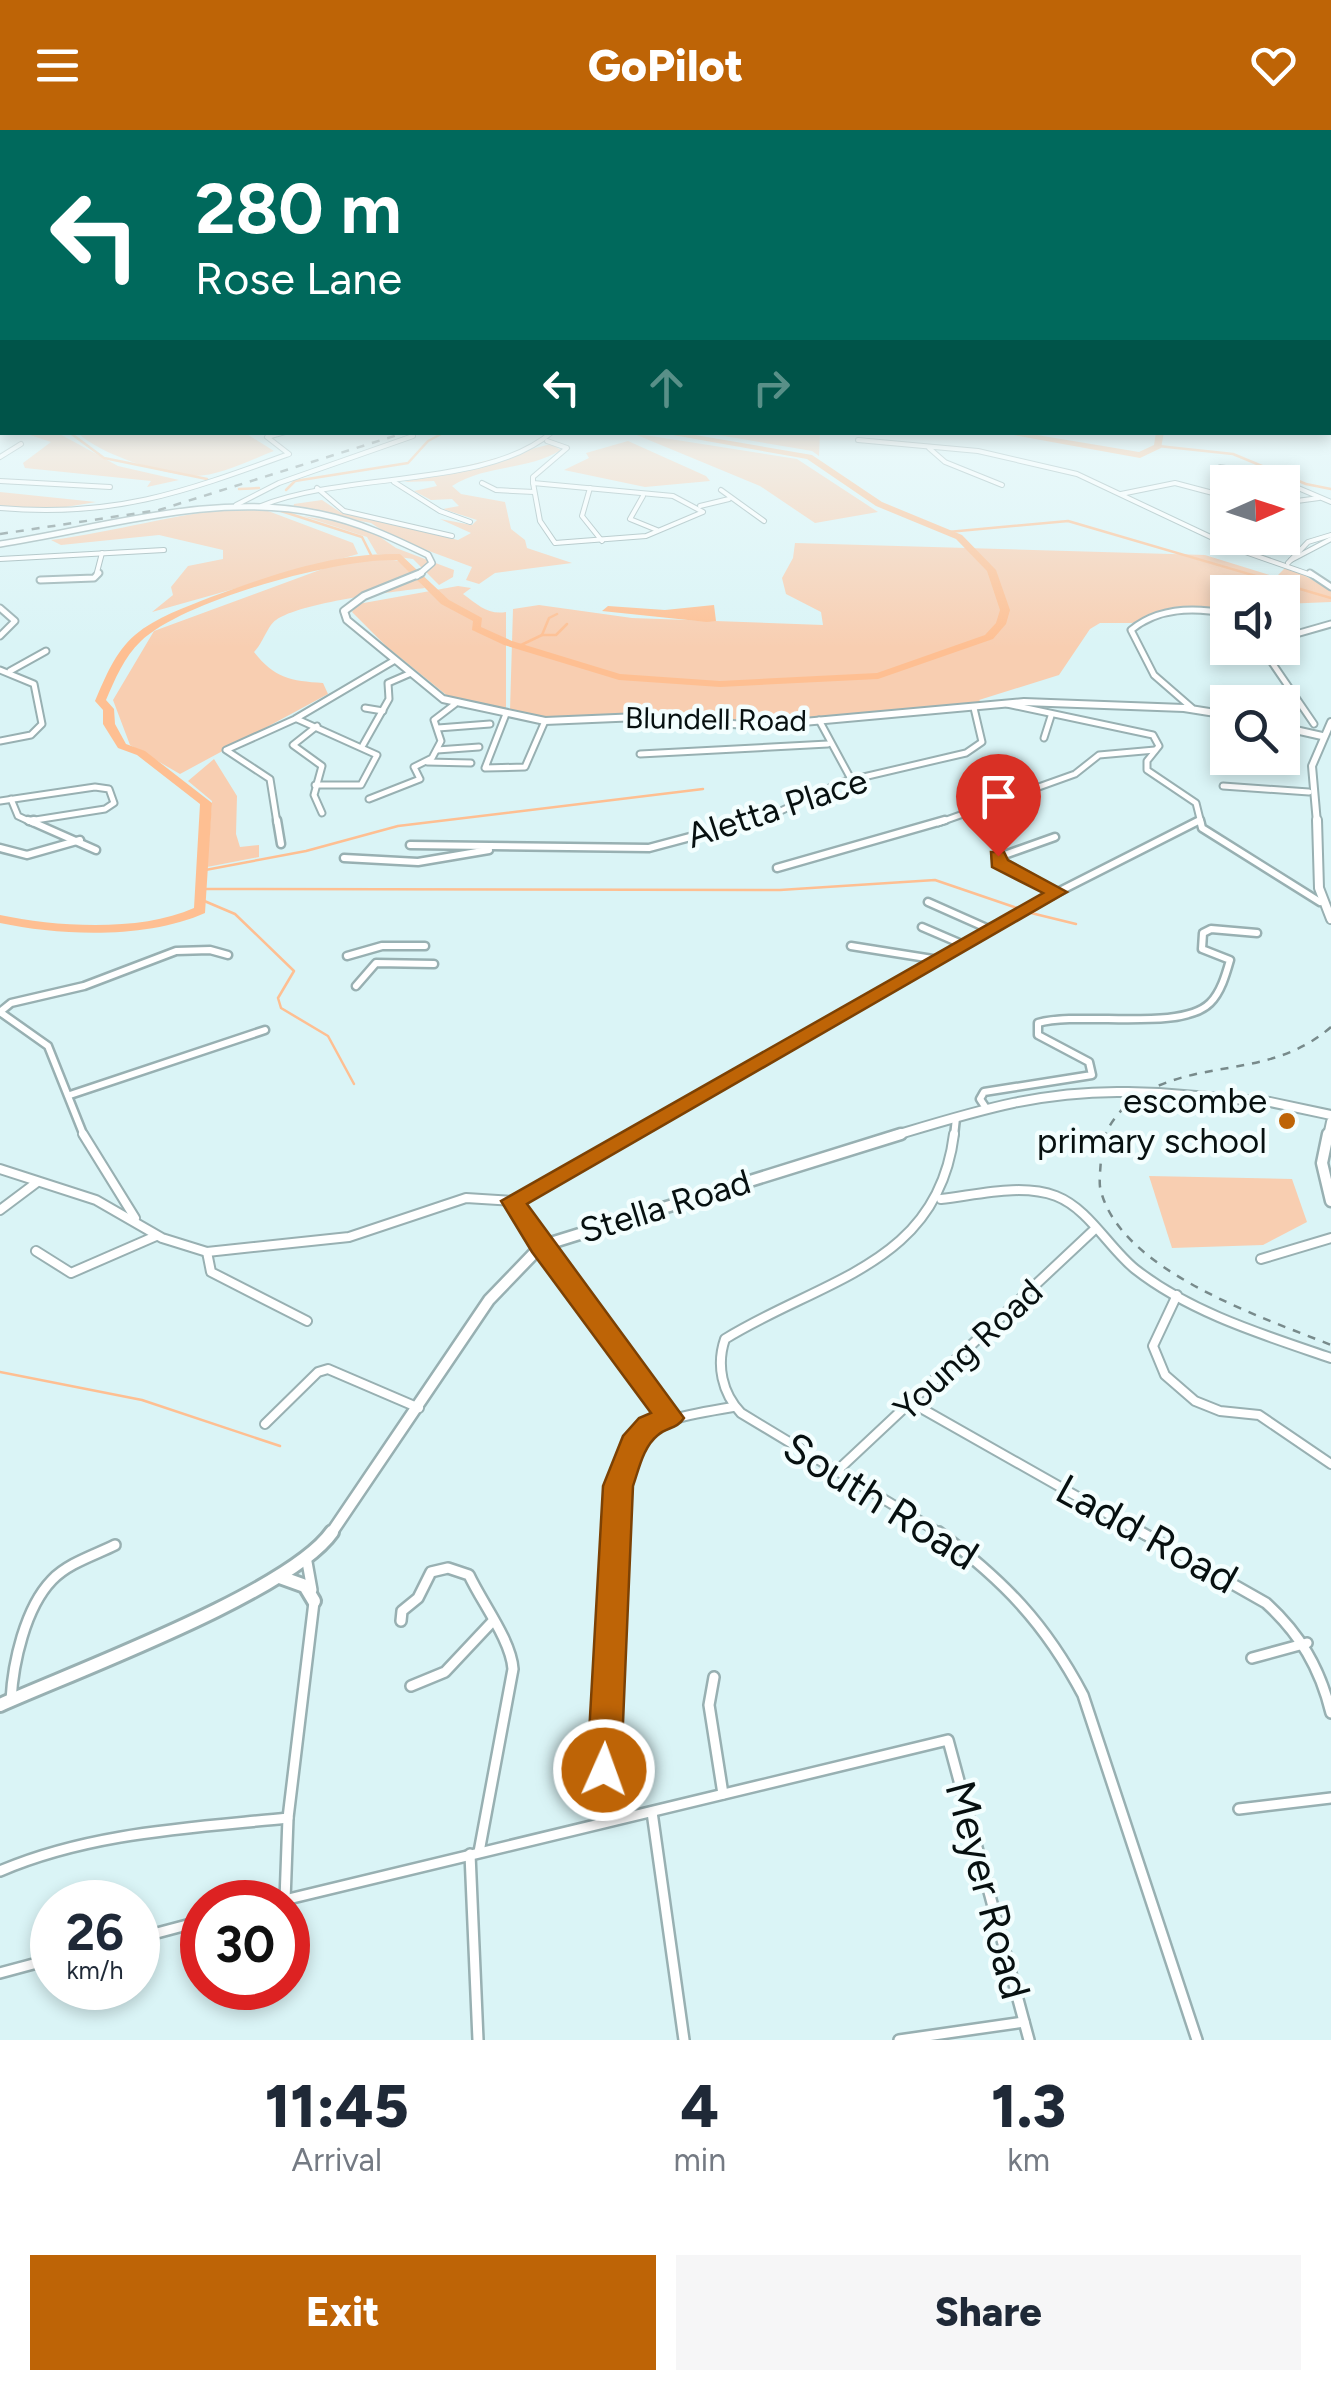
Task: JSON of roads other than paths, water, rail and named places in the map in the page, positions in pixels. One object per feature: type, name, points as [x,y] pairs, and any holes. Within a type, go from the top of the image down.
[{"type":"main road","points":[[0,544],[86,532],[191,509],[260,506],[371,525],[428,555],[432,563]]},
{"type":"main road","name":"Stella Road","points":[[5,1703],[280,1578],[307,1562],[331,1535],[420,1408],[489,1300],[541,1246],[986,1108],[1048,1093],[1128,1092]]},
{"type":"street","points":[[0,508],[76,515],[156,502],[247,469]]},
{"type":"street","points":[[236,505],[282,481],[323,469]]},
{"type":"street","points":[[260,506],[288,492],[393,481],[447,469]]},
{"type":"street","points":[[534,483],[676,497],[704,512],[658,530],[602,541],[555,543],[539,523],[534,483],[539,469]]},
{"type":"street","points":[[964,469],[1002,485]]},
{"type":"street","points":[[1059,469],[1234,548],[1289,562],[1331,587]]},
{"type":"street","points":[[393,481],[440,512],[470,522]]},
{"type":"street","points":[[0,482],[110,487]]},
{"type":"street","points":[[482,482],[496,490],[534,492]]},
{"type":"street","points":[[1120,494],[1178,486],[1210,494]]},
{"type":"street","points":[[316,487],[347,512],[452,536]]},
{"type":"street","points":[[590,488],[582,516],[602,541]]},
{"type":"street","points":[[1300,489],[1331,502]]},
{"type":"street","points":[[721,490],[764,521]]},
{"type":"street","points":[[644,496],[630,519],[658,530]]},
{"type":"street","points":[[1300,500],[1319,497]]},
{"type":"street","points":[[699,506],[729,499]]},
{"type":"street","points":[[1289,562],[1331,537]]},
{"type":"street","points":[[0,559],[164,550]]},
{"type":"street","points":[[40,580],[94,578],[102,553]]},
{"type":"street","name":"Blundell Road","points":[[432,563],[425,572],[355,600],[344,615],[411,674],[455,704],[506,714],[545,721],[639,717],[759,726],[1006,704],[1210,712]]},
{"type":"street","points":[[0,608],[16,621],[0,636]]},
{"type":"street","points":[[1192,708],[1166,688],[1134,642],[1132,630],[1141,621],[1169,612],[1210,613]]},
{"type":"street","points":[[1300,633],[1331,624]]},
{"type":"street","points":[[9,672],[46,651]]},
{"type":"street","points":[[281,844],[270,779],[226,754],[230,747],[295,719],[394,660]]},
{"type":"street","points":[[1274,665],[1314,724]]},
{"type":"street","points":[[0,670],[34,684],[42,727],[32,736],[0,740]]},
{"type":"street","points":[[363,745],[391,694],[388,683],[411,674]]},
{"type":"street","points":[[437,750],[435,718],[455,704]]},
{"type":"street","points":[[1006,704],[1149,734],[1159,740],[1147,761],[1147,770],[1196,802],[1198,821],[1214,838],[1320,902],[1331,920]]},
{"type":"street","points":[[365,708],[383,712]]},
{"type":"street","name":"Aletta Place","points":[[410,845],[490,850],[649,848],[770,816],[851,780],[978,748],[982,739],[974,708]]},
{"type":"street","points":[[506,714],[484,767],[525,767],[545,721]]},
{"type":"street","points":[[1044,738],[1051,716]]},
{"type":"street","points":[[295,719],[363,745],[378,758],[362,785],[316,785]]},
{"type":"street","points":[[819,720],[828,744],[851,780]]},
{"type":"street","points":[[1320,902],[1319,838],[1309,792],[1321,738],[1331,722]]},
{"type":"street","points":[[438,728],[490,724]]},
{"type":"street","points":[[318,726],[293,744],[320,764],[315,804],[322,813]]},
{"type":"street","points":[[1300,732],[1321,738],[1331,746]]},
{"type":"street","points":[[640,754],[828,744]]},
{"type":"street","points":[[369,799],[419,780],[413,769],[437,750],[479,748]]},
{"type":"street","points":[[777,868],[877,843],[961,815],[1075,774],[1098,755],[1156,750]]},
{"type":"street","points":[[424,762],[471,764]]},
{"type":"street","points":[[1223,786],[1309,792]]},
{"type":"street","points":[[0,801],[88,788],[109,789],[115,801],[109,808],[29,821]]},
{"type":"street","points":[[11,800],[16,814],[96,850]]},
{"type":"street","points":[[0,1169],[96,1200],[186,1249],[207,1252],[349,1238],[461,1199],[514,1201],[1058,892],[1198,821]]},
{"type":"street","points":[[1055,837],[996,858],[1058,892]]},
{"type":"street","points":[[0,848],[27,855],[81,840]]},
{"type":"street","points":[[344,858],[376,862],[462,861],[490,850]]},
{"type":"street","points":[[929,904],[990,931]]},
{"type":"street","points":[[922,927],[965,946]]},
{"type":"street","points":[[986,1108],[980,1098],[984,1092],[1092,1075],[1092,1066],[1083,1058],[1038,1035],[1038,1023],[1063,1016],[1179,1014],[1204,1009],[1221,986],[1230,960],[1202,949],[1202,933],[1208,929],[1257,933]]},
{"type":"street","points":[[348,956],[382,946],[424,946]]},
{"type":"street","points":[[851,946],[940,960]]},
{"type":"street","points":[[139,1223],[90,1151],[48,1046],[2,1016],[1,1010],[24,999],[92,984],[174,949],[202,948],[228,955]]},
{"type":"street","points":[[356,986],[376,963],[434,964]]},
{"type":"street","points":[[70,1095],[265,1030]]},
{"type":"street","name":"Stella Road","points":[[1128,1092],[1270,1102],[1331,1119]]},
{"type":"street","points":[[600,1823],[618,1486],[633,1444],[649,1426],[670,1418],[734,1407],[720,1358],[725,1339],[873,1264],[899,1245],[941,1198],[956,1118]]},
{"type":"street","points":[[1331,1119],[1323,1153],[1331,1200]]},
{"type":"street","points":[[0,1210],[37,1182]]},
{"type":"street","points":[[941,1198],[1015,1190],[1044,1192],[1074,1206],[1134,1268],[1177,1295],[1240,1326],[1331,1358]]},
{"type":"street","points":[[514,1201],[541,1246],[670,1418]]},
{"type":"street","name":"Young Road","points":[[838,1470],[1096,1228]]},
{"type":"street","points":[[36,1251],[70,1273],[157,1235]]},
{"type":"street","points":[[1261,1259],[1331,1238]]},
{"type":"street","points":[[207,1252],[211,1272],[306,1320]]},
{"type":"street","points":[[1177,1295],[1153,1346],[1160,1367],[1175,1386],[1209,1408],[1260,1415],[1331,1464]]},
{"type":"street","points":[[265,1424],[318,1372],[328,1369],[420,1408]]},
{"type":"street","name":"Ladd Road","points":[[912,1403],[1244,1588],[1275,1610],[1306,1643],[1318,1664],[1331,1712]]},
{"type":"street","name":"South Road","points":[[734,1407],[984,1563],[1070,1664],[1197,2040]]},
{"type":"street","points":[[5,1703],[46,1587],[57,1576],[115,1545]]},
{"type":"street","points":[[282,1880],[314,1601],[307,1562]]},
{"type":"street","points":[[401,1621],[402,1611],[418,1598],[431,1572],[448,1568],[469,1575],[514,1656],[475,1853],[478,2040]]},
{"type":"street","points":[[280,1578],[305,1586],[314,1601]]},
{"type":"street","points":[[411,1686],[440,1676],[492,1622]]},
{"type":"street","points":[[1252,1658],[1306,1643]]},
{"type":"street","points":[[310,1894],[723,1794],[708,1705],[714,1677]]},
{"type":"street","name":"Meyer Road","points":[[723,1794],[948,1740],[1029,2040]]},
{"type":"street","points":[[1238,1809],[1331,1798]]},
{"type":"street","points":[[652,1812],[684,2040]]},
{"type":"street","points":[[0,1871],[39,1857],[123,1838],[288,1818]]},
{"type":"street","points":[[0,1973],[30,1966]]},
{"type":"street","points":[[899,2040],[1024,2022]]},
{"type":"waterway","points":[[159,469],[207,479]]},
{"type":"waterway","points":[[286,490],[295,481],[369,469]]},
{"type":"waterway","points":[[0,919],[43,926],[102,928],[160,923],[200,910],[206,803],[141,753],[122,746],[109,724],[108,709],[100,701],[120,660],[133,642],[151,628],[202,604],[311,568],[376,556],[400,557],[445,602],[478,620],[476,628],[508,643],[619,677],[720,684],[878,676],[989,637],[1001,624],[1005,610],[991,570],[959,537],[879,504],[827,469]]},
{"type":"waterway","points":[[1270,469],[1331,489]]},
{"type":"waterway","points":[[239,489],[259,488]]},
{"type":"waterway","points":[[281,511],[362,537],[372,557]]},
{"type":"waterway","points":[[948,532],[1068,521],[1331,598]]},
{"type":"waterway","points":[[542,635],[549,618],[557,614]]},
{"type":"waterway","points":[[542,635],[556,635],[567,624]]},
{"type":"waterway","points":[[519,646],[542,635]]},
{"type":"waterway","points":[[200,871],[306,851],[398,826],[703,789]]},
{"type":"waterway","points":[[204,889],[780,890],[935,880],[1017,908]]},
{"type":"waterway","points":[[202,900],[235,914],[294,971],[278,998],[281,1008],[328,1036],[354,1084]]},
{"type":"waterway","points":[[1031,913],[1076,924]]},
{"type":"waterway","points":[[0,1372],[142,1400],[280,1446]]},
{"type":"railway","points":[[0,534],[159,510],[289,469]]},
{"type":"railway","points":[[1331,1027],[1286,1054],[1170,1081],[1138,1096],[1115,1118],[1105,1136],[1100,1179],[1112,1216],[1134,1243],[1162,1266],[1232,1305],[1331,1345]]},
{"type":"place","name":"escombe primary school","points":[[1287,1121]]}]
